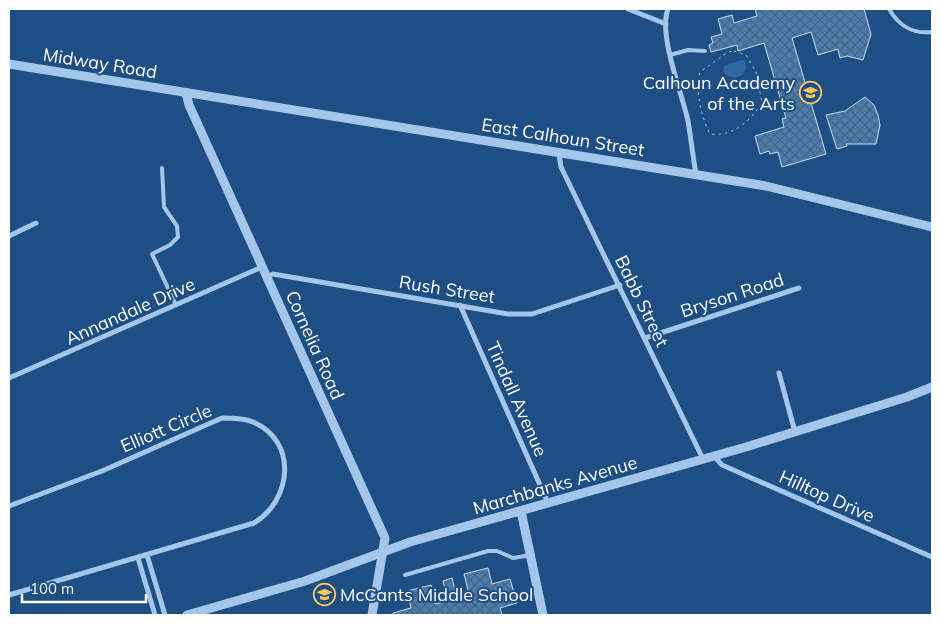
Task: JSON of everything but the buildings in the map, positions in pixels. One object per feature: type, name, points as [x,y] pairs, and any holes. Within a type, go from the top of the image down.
[{"type":"street","points":[[628,9],[666,24]]},
{"type":"street","points":[[668,9],[666,24],[670,55],[688,120],[696,174]]},
{"type":"street","name":"Midway Road","points":[[9,64],[186,93]]},
{"type":"street","name":"East Calhoun Street","points":[[186,93],[766,186],[932,227]]},
{"type":"street","name":"Cornelia Road","points":[[186,93],[188,105],[385,538],[384,553],[376,580],[372,615]]},
{"type":"street","name":"Babb Street","points":[[559,154],[561,167],[703,459]]},
{"type":"street","points":[[9,236],[36,223]]},
{"type":"street","name":"Annandale Drive","points":[[9,377],[262,267]]},
{"type":"street","name":"Rush Street","points":[[266,277],[273,274],[508,314],[532,314],[620,285]]},
{"type":"street","name":"Bryson Road","points":[[644,338],[799,288]]},
{"type":"street","name":"Tindall Avenue","points":[[460,305],[548,504]]},
{"type":"street","points":[[779,374],[795,432]]},
{"type":"street","name":"Marchbanks Avenue","points":[[187,615],[305,581],[410,542],[521,512],[795,432],[932,387]]},
{"type":"street","name":"Elliott Circle","points":[[9,506],[102,471],[222,418],[253,422],[268,433],[276,442],[282,455],[285,478],[280,496],[270,512],[246,526],[9,594]]},
{"type":"street","name":"Hilltop Drive","points":[[714,456],[722,465],[932,557]]},
{"type":"street","points":[[521,512],[543,615]]},
{"type":"street","points":[[146,555],[164,615]]},
{"type":"street","points":[[138,558],[155,615]]},
{"type":"lane","points":[[889,9],[895,20],[905,28],[920,34],[932,32]]},
{"type":"lane","points":[[670,55],[688,50],[706,51]]},
{"type":"lane","points":[[162,168],[164,207],[176,226],[178,237],[170,245],[152,254],[176,305]]},
{"type":"lane","points":[[405,575],[488,551],[497,551],[513,558],[531,555]]},
{"type":"path","points":[[734,51],[746,55],[756,72],[762,103],[739,128],[718,135],[710,134],[704,123],[697,81],[700,72],[721,56],[734,51]]},
{"type":"shaded area","points":[[744,60],[746,65],[744,74],[732,77],[727,76],[723,72],[724,66]]},
{"type":"place","name":"Calhoun Academy of the Arts","points":[[811,92]]},
{"type":"place","name":"McCants Middle School","points":[[324,594]]}]
